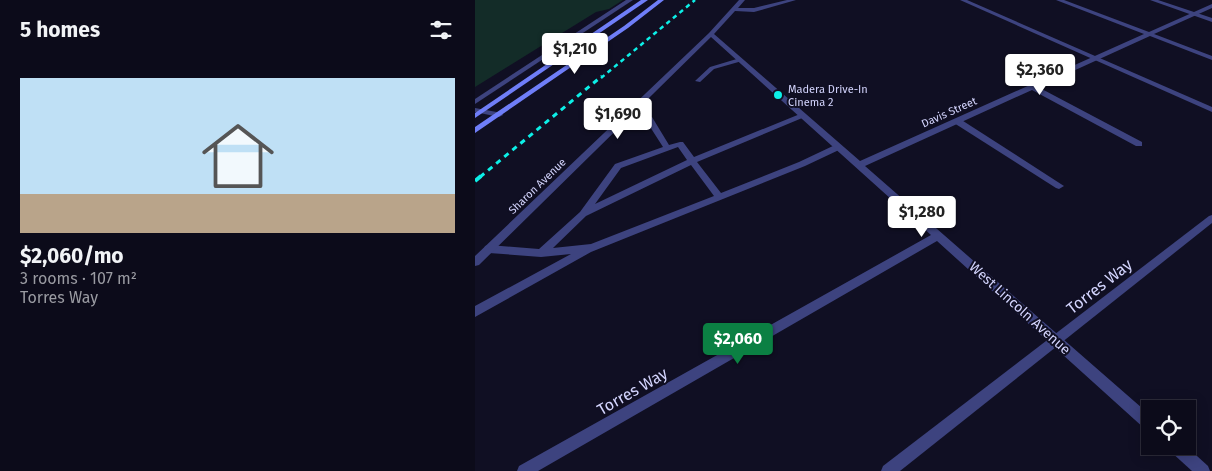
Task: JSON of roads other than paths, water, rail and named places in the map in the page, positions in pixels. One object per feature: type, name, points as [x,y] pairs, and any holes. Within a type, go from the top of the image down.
[{"type":"main road","points":[[477,113],[645,0]]},
{"type":"main road","points":[[475,132],[661,0]]},
{"type":"street","points":[[475,102],[630,0]]},
{"type":"street","name":"Sharon Avenue","points":[[475,262],[711,34],[742,0]]},
{"type":"street","points":[[735,9],[754,10],[793,0]]},
{"type":"street","points":[[963,0],[1210,107]]},
{"type":"street","points":[[1059,0],[1212,58]]},
{"type":"street","points":[[1153,0],[1212,20]]},
{"type":"street","name":"Davis Street","points":[[859,165],[1212,6]]},
{"type":"street","name":"West Lincoln Avenue","points":[[711,34],[1141,416]]},
{"type":"street","points":[[698,81],[711,68],[740,60]]},
{"type":"street","points":[[1033,87],[1139,144]]},
{"type":"street","points":[[477,113],[499,115]]},
{"type":"street","points":[[583,214],[692,161],[803,116]]},
{"type":"street","points":[[649,119],[667,148]]},
{"type":"street","points":[[957,121],[1059,186]]},
{"type":"street","points":[[541,254],[583,214],[618,166],[667,148],[680,144],[719,196]]},
{"type":"street","points":[[475,312],[592,248],[801,164],[838,147]]},
{"type":"street","name":"Torres Way","points":[[889,471],[1212,218]]},
{"type":"street","name":"Torres Way","points":[[524,471],[939,236]]},
{"type":"street","points":[[489,249],[541,254],[592,248]]},
{"type":"street","points":[[1185,455],[1203,471]]},
{"type":"railway","points":[[601,78],[695,0]]},
{"type":"railway","points":[[480,177],[602,76]]},
{"type":"railway","points":[[475,181],[481,176]]},
{"type":"place","name":"Madera Drive-In Cinema 2","points":[[778,95]]}]
